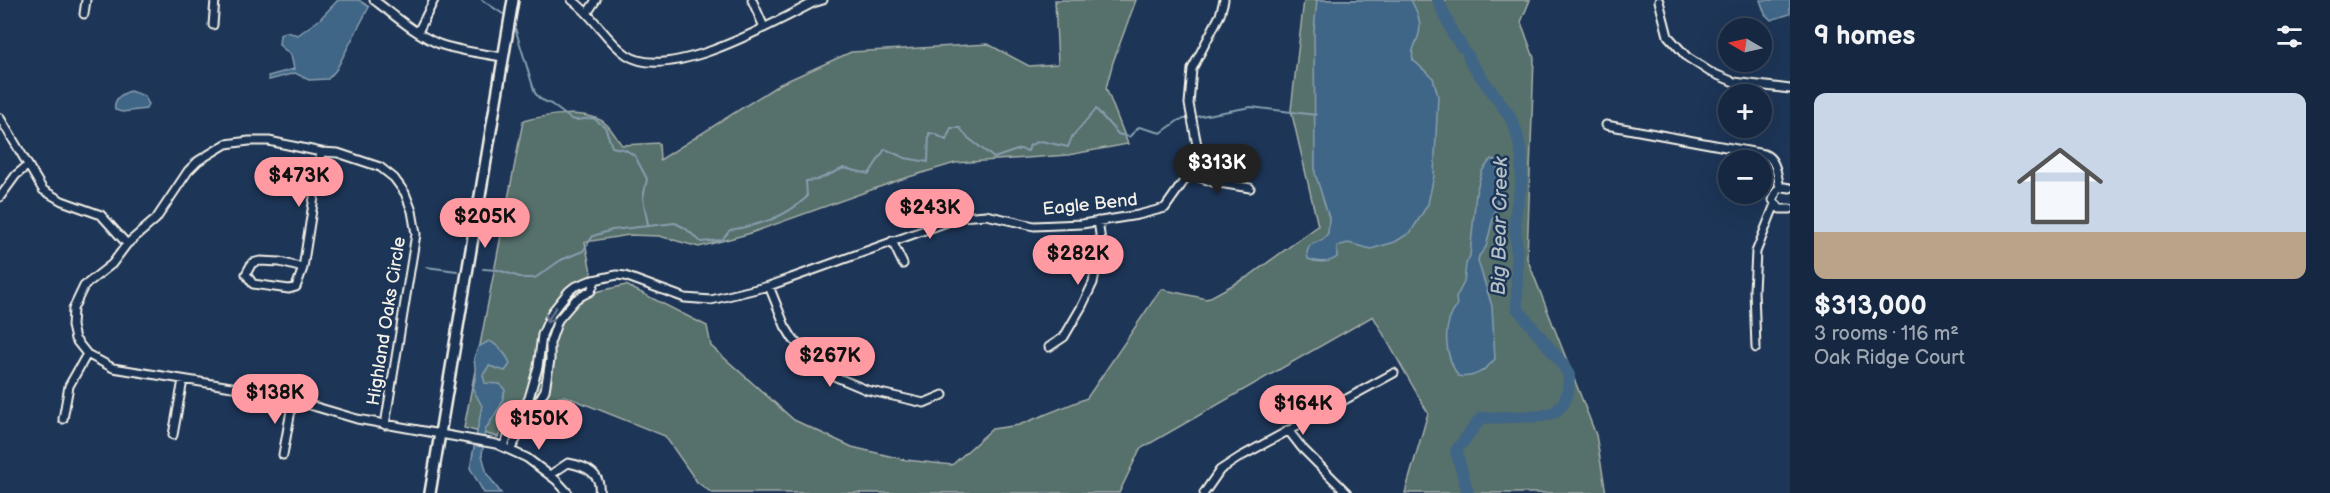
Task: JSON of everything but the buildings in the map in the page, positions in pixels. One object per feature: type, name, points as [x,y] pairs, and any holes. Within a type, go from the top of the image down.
[{"type":"main road","points":[[430,493],[513,0]]},
{"type":"street","points":[[84,14],[86,0]]},
{"type":"street","points":[[213,25],[215,0]]},
{"type":"street","points":[[374,0],[437,43],[503,57]]},
{"type":"street","points":[[418,32],[434,0]]},
{"type":"street","points":[[572,0],[588,12],[629,57],[657,63],[677,61],[727,45],[823,0]]},
{"type":"street","points":[[588,12],[596,0]]},
{"type":"street","points":[[752,0],[764,27]]},
{"type":"street","name":"Eagle Bend","points":[[503,446],[529,398],[538,367],[542,335],[552,312],[569,291],[589,281],[616,275],[625,276],[685,298],[711,300],[769,286],[961,217],[986,215],[1034,226],[1098,221],[1165,208],[1193,168],[1197,145],[1189,104],[1192,69],[1220,15],[1224,0]]},
{"type":"street","points":[[1659,0],[1668,36],[1686,57],[1710,72],[1734,82],[1790,89]]},
{"type":"street","points":[[0,118],[43,190],[62,201],[101,215],[127,244]]},
{"type":"street","points":[[1606,125],[1770,156],[1780,188]]},
{"type":"street","name":"Highland Oaks Circle","points":[[87,354],[75,339],[72,326],[73,309],[77,296],[84,286],[112,264],[127,244],[156,219],[188,171],[221,146],[249,141],[269,141],[321,152],[338,153],[380,167],[400,185],[412,211],[416,234],[385,425]]},
{"type":"street","points":[[303,268],[280,262],[260,261],[252,263],[246,274],[253,284],[289,289],[296,287],[303,268],[321,152]]},
{"type":"street","points":[[0,197],[27,166]]},
{"type":"street","points":[[1190,174],[1213,182],[1250,188]]},
{"type":"street","points":[[1756,348],[1754,290],[1756,252],[1775,204],[1773,196],[1780,188],[1790,188]]},
{"type":"street","points":[[1775,204],[1788,210]]},
{"type":"street","points":[[1049,347],[1064,337],[1093,283],[1101,241],[1098,221]]},
{"type":"street","points":[[892,241],[903,264]]},
{"type":"street","points":[[510,450],[545,390],[550,343],[558,320],[576,299],[591,291],[595,281]]},
{"type":"street","points":[[769,286],[785,326],[793,339],[812,360],[836,377],[867,390],[924,403],[943,395]]},
{"type":"street","points":[[63,419],[69,386],[87,354],[113,368],[293,399],[346,416],[385,425],[503,446],[528,458],[568,493]]},
{"type":"street","points":[[1204,493],[1220,470],[1288,430],[1394,374]]},
{"type":"street","points":[[173,435],[183,380]]},
{"type":"street","points":[[283,455],[293,399]]},
{"type":"street","points":[[1288,430],[1302,448],[1347,493]]},
{"type":"street","points":[[550,475],[568,463],[579,465],[594,473],[600,486],[598,493]]},
{"type":"green space","points":[[1055,0],[1136,0],[1106,88],[1128,144],[1068,155],[955,163],[899,180],[748,234],[699,247],[659,236],[629,235],[585,242],[595,292],[626,285],[707,326],[711,346],[794,420],[852,447],[906,460],[952,465],[992,429],[1019,425],[1087,398],[1161,289],[1207,299],[1249,276],[1318,226],[1291,110],[1304,0],[1530,0],[1521,22],[1534,58],[1527,258],[1596,435],[1606,493],[1405,493],[1428,413],[1373,316],[1140,449],[1119,493],[712,493],[697,482],[665,436],[565,396],[515,406],[498,437],[464,428],[523,121],[567,114],[590,116],[607,125],[622,145],[659,143],[660,160],[780,84],[851,52],[988,44],[1029,66],[1058,64]]},
{"type":"water","points":[[338,0],[359,0],[369,7],[336,70],[328,79],[309,80],[295,73],[269,80],[268,76],[294,69],[291,55],[279,45],[280,35],[286,32],[298,35],[320,19]]},
{"type":"water","points":[[1317,0],[1411,0],[1420,22],[1413,60],[1433,78],[1438,96],[1434,176],[1428,204],[1411,232],[1395,242],[1371,249],[1348,243],[1337,246],[1337,257],[1323,262],[1308,259],[1307,252],[1310,245],[1324,239],[1328,233],[1329,218],[1315,173],[1314,30]]},
{"type":"water","points":[[1760,0],[1790,0],[1790,14],[1772,20],[1765,14]]},
{"type":"water","points":[[130,91],[145,96],[148,104],[146,109],[122,112],[115,110],[118,98]]},
{"type":"water","points":[[1491,159],[1495,160],[1502,182],[1486,247],[1478,261],[1492,306],[1495,359],[1478,373],[1463,377],[1458,376],[1450,359],[1447,331],[1457,306],[1456,298],[1464,282],[1466,264],[1470,256],[1476,193],[1482,171]]},
{"type":"water","points":[[489,341],[502,351],[510,364],[505,371],[489,366],[483,375],[485,383],[500,384],[505,390],[501,405],[485,430],[482,455],[487,474],[501,493],[484,493],[470,468],[482,406],[473,389],[476,374],[474,359],[478,347]]},
{"type":"waterway","points":[[482,0],[503,14]]},
{"type":"waterway","name":"Big Bear Creek","points":[[1438,0],[1453,34],[1462,47]]},
{"type":"waterway","points":[[515,28],[535,93],[540,99],[571,119],[593,118],[605,127],[612,147],[626,150],[635,156],[647,179],[643,198],[648,225]]},
{"type":"waterway","name":"Big Bear Creek","points":[[1468,55],[1471,63],[1509,115],[1516,130],[1522,156],[1521,185],[1515,216],[1517,308],[1569,375],[1568,391],[1564,403],[1555,412],[1542,416],[1481,418],[1456,451],[1468,493]]},
{"type":"waterway","points":[[483,269],[498,270],[523,278],[535,278],[561,260],[583,251],[593,236],[612,230],[675,223],[685,228],[701,242],[722,240],[730,230],[771,220],[798,204],[807,197],[806,181],[817,180],[844,168],[869,174],[885,149],[905,158],[928,162],[929,133],[946,140],[951,128],[960,128],[967,137],[994,158],[1020,149],[1028,151],[1030,145],[1041,141],[1068,147],[1072,137],[1096,109],[1118,134],[1129,137],[1139,127],[1161,133],[1179,120],[1251,107],[1316,115]]},
{"type":"waterway","points":[[426,267],[457,271]]}]
